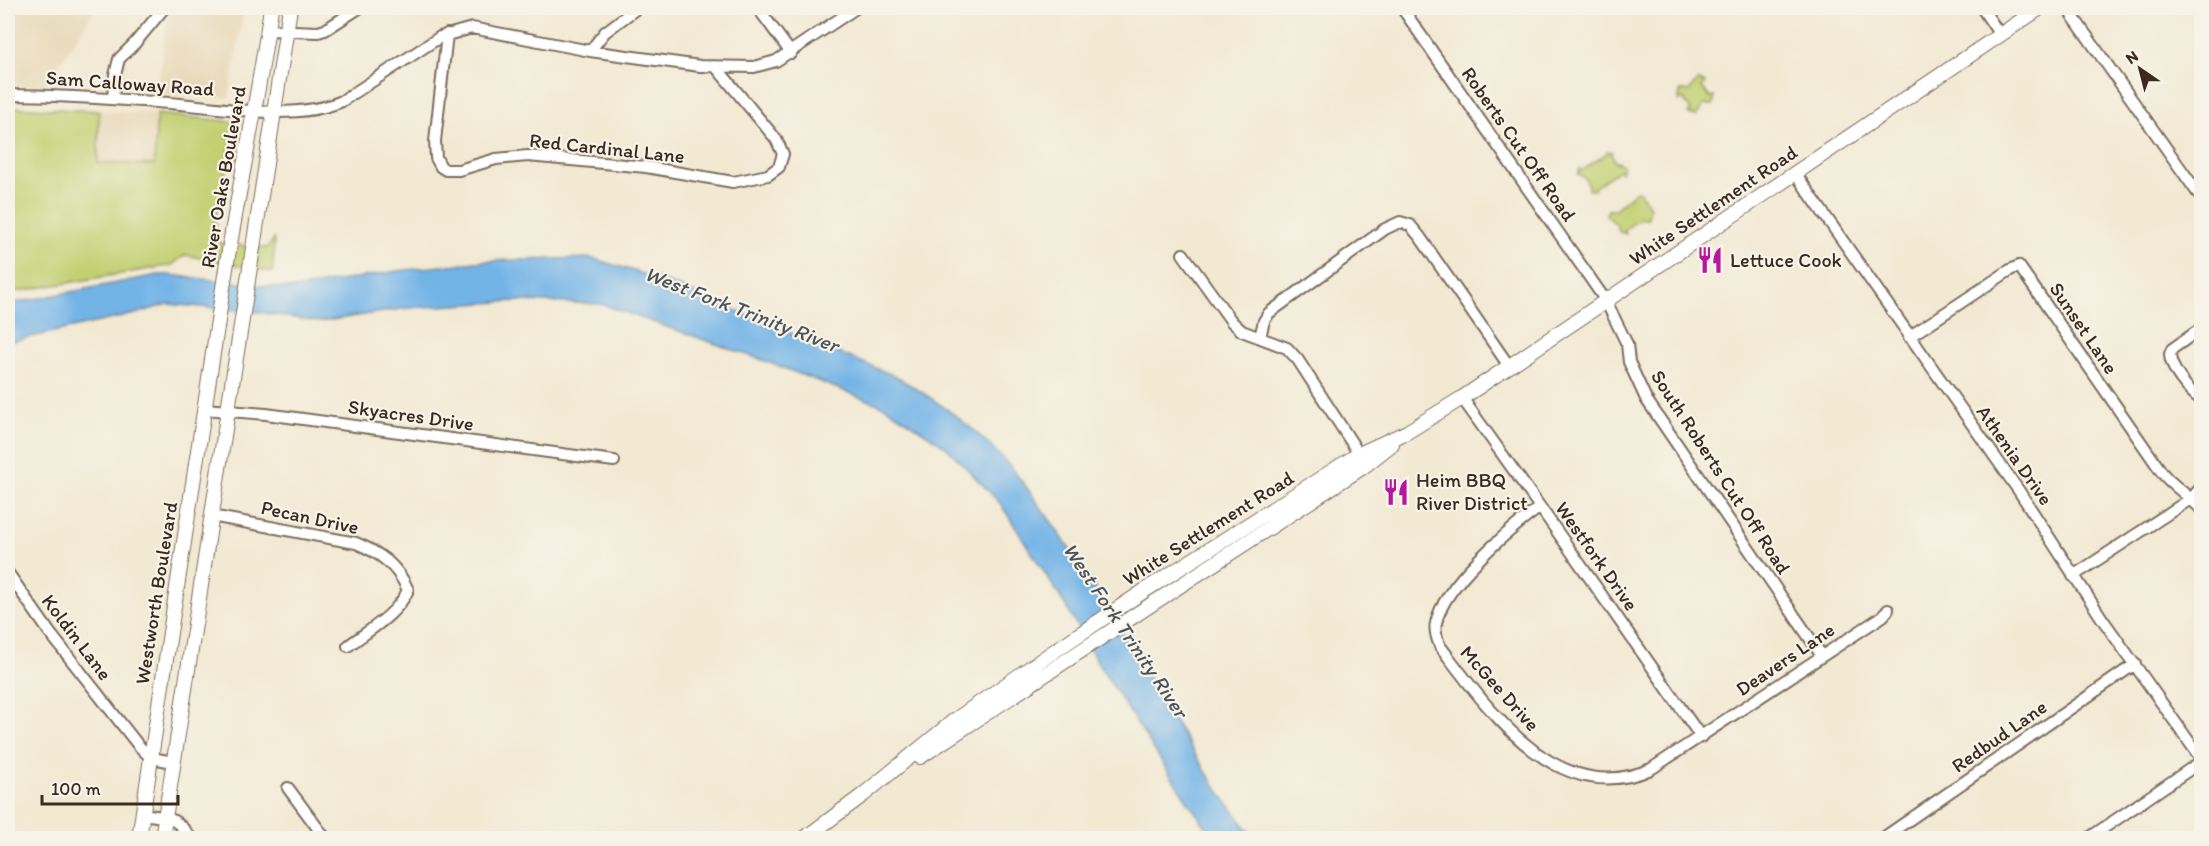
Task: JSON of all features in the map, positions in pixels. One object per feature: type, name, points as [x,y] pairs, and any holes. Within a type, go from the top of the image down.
[{"type":"main road","name":"River Oaks Boulevard","points":[[212,354],[271,8]]},
{"type":"main road","name":"River Oaks Boulevard","points":[[226,412],[290,8]]},
{"type":"main road","name":"White Settlement Road","points":[[805,838],[863,795],[955,720],[1050,654],[1147,589],[1336,477],[1363,467],[1407,432],[1462,398],[2040,8]]},
{"type":"main road","name":"Westworth Boulevard","points":[[139,838],[212,354]]},
{"type":"main road","points":[[162,838],[226,412]]},
{"type":"main road","name":"White Settlement Road","points":[[863,795],[1155,602],[1336,477],[1359,454],[1407,432]]},
{"type":"street","points":[[113,99],[114,75],[119,58],[135,43],[164,8]]},
{"type":"street","points":[[268,30],[318,32],[325,30],[359,8]]},
{"type":"street","points":[[590,51],[605,32],[638,8]]},
{"type":"street","points":[[758,8],[791,52]]},
{"type":"street","name":"Sam Calloway Road","points":[[8,95],[307,111],[342,101],[440,37],[472,28],[590,51],[716,67],[754,67],[776,61],[856,8]]},
{"type":"street","name":"Roberts Cut Off Road","points":[[1402,8],[1606,301]]},
{"type":"street","points":[[1982,8],[2000,34]]},
{"type":"street","points":[[2067,8],[2202,199]]},
{"type":"street","name":"Red Cardinal Lane","points":[[447,34],[435,141],[436,158],[441,167],[446,170],[459,170],[496,159],[528,156],[646,167],[733,182],[768,175],[779,167],[783,154],[776,139],[716,67]]},
{"type":"street","name":"Athenia Drive","points":[[1796,173],[2019,491],[2073,576],[2202,761]]},
{"type":"street","points":[[1260,337],[1264,321],[1269,313],[1385,229],[1400,222],[1410,225],[1420,237],[1509,366]]},
{"type":"street","points":[[1183,254],[1232,322],[1242,331],[1287,348],[1298,360],[1359,454]]},
{"type":"street","name":"Sunset Lane","points":[[1909,337],[2019,266],[2163,474],[2172,485],[2192,498],[2202,510]]},
{"type":"street","name":"South Roberts Cut Off Road","points":[[1606,301],[1627,344],[1629,362],[1646,399],[1822,656]]},
{"type":"street","points":[[2202,328],[2172,349],[2170,354],[2172,364],[2193,393],[2202,400]]},
{"type":"street","name":"Westfork Drive","points":[[1462,398],[1701,737]]},
{"type":"street","name":"Skyacres Drive","points":[[204,409],[266,414],[614,460]]},
{"type":"street","points":[[2073,576],[2192,498],[2202,486]]},
{"type":"street","name":"McGee Drive","points":[[1540,507],[1480,559],[1443,604],[1435,625],[1440,646],[1512,734],[1539,755],[1560,767],[1598,780],[1636,776],[1701,737]]},
{"type":"street","name":"Pecan Drive","points":[[211,516],[356,543],[377,554],[400,573],[408,590],[403,602],[348,646]]},
{"type":"street","name":"Koldin Lane","points":[[8,573],[50,633],[138,745],[152,758]]},
{"type":"street","name":"Deavers Lane","points":[[1701,737],[1883,616],[1888,610]]},
{"type":"street","name":"Redbud Lane","points":[[1883,838],[2135,664]]},
{"type":"street","points":[[152,758],[174,762]]},
{"type":"street","points":[[2089,838],[2202,761]]},
{"type":"street","points":[[288,788],[325,838]]},
{"type":"street","points":[[142,814],[181,823],[191,838]]},
{"type":"shaded area","points":[[8,8],[96,8],[44,87],[8,86]]},
{"type":"shaded area","points":[[169,8],[244,8],[229,98],[157,94]]},
{"type":"shaded area","points":[[99,111],[157,114],[154,165],[97,163]]},
{"type":"green space","points":[[1697,81],[1704,82],[1702,87],[1710,98],[1714,97],[1713,105],[1704,105],[1696,116],[1688,113],[1691,110],[1683,99],[1680,101],[1679,99],[1680,92],[1689,91]]},
{"type":"green space","points":[[8,107],[99,111],[98,163],[154,165],[157,114],[236,122],[215,220],[219,243],[267,248],[274,239],[273,272],[185,255],[172,265],[8,293]]},
{"type":"green space","points":[[1607,151],[1613,152],[1611,154],[1613,159],[1623,166],[1621,172],[1619,170],[1594,190],[1589,189],[1585,178],[1578,174],[1580,169],[1581,171]]},
{"type":"green space","points":[[1636,191],[1640,192],[1650,207],[1648,218],[1640,218],[1624,230],[1626,234],[1619,232],[1617,225],[1606,215],[1608,210],[1615,209]]},
{"type":"water","points":[[591,258],[657,278],[895,376],[942,406],[972,429],[1000,455],[1016,474],[1059,533],[1106,606],[1197,758],[1255,838],[1214,838],[1096,660],[1064,603],[1000,503],[945,446],[886,407],[765,361],[601,304],[516,301],[408,308],[319,322],[257,312],[168,304],[135,314],[8,342],[8,304],[158,275],[292,289],[397,271],[485,261]]},
{"type":"place","name":"Lettuce Cook","points":[[1710,260]]},
{"type":"place","name":"Heim BBQ River District","points":[[1396,492]]},
{"type":"water label","name":"West Fork Trinity River","points":[[742,309]]},
{"type":"water label","name":"West Fork Trinity River","points":[[1126,630]]}]
